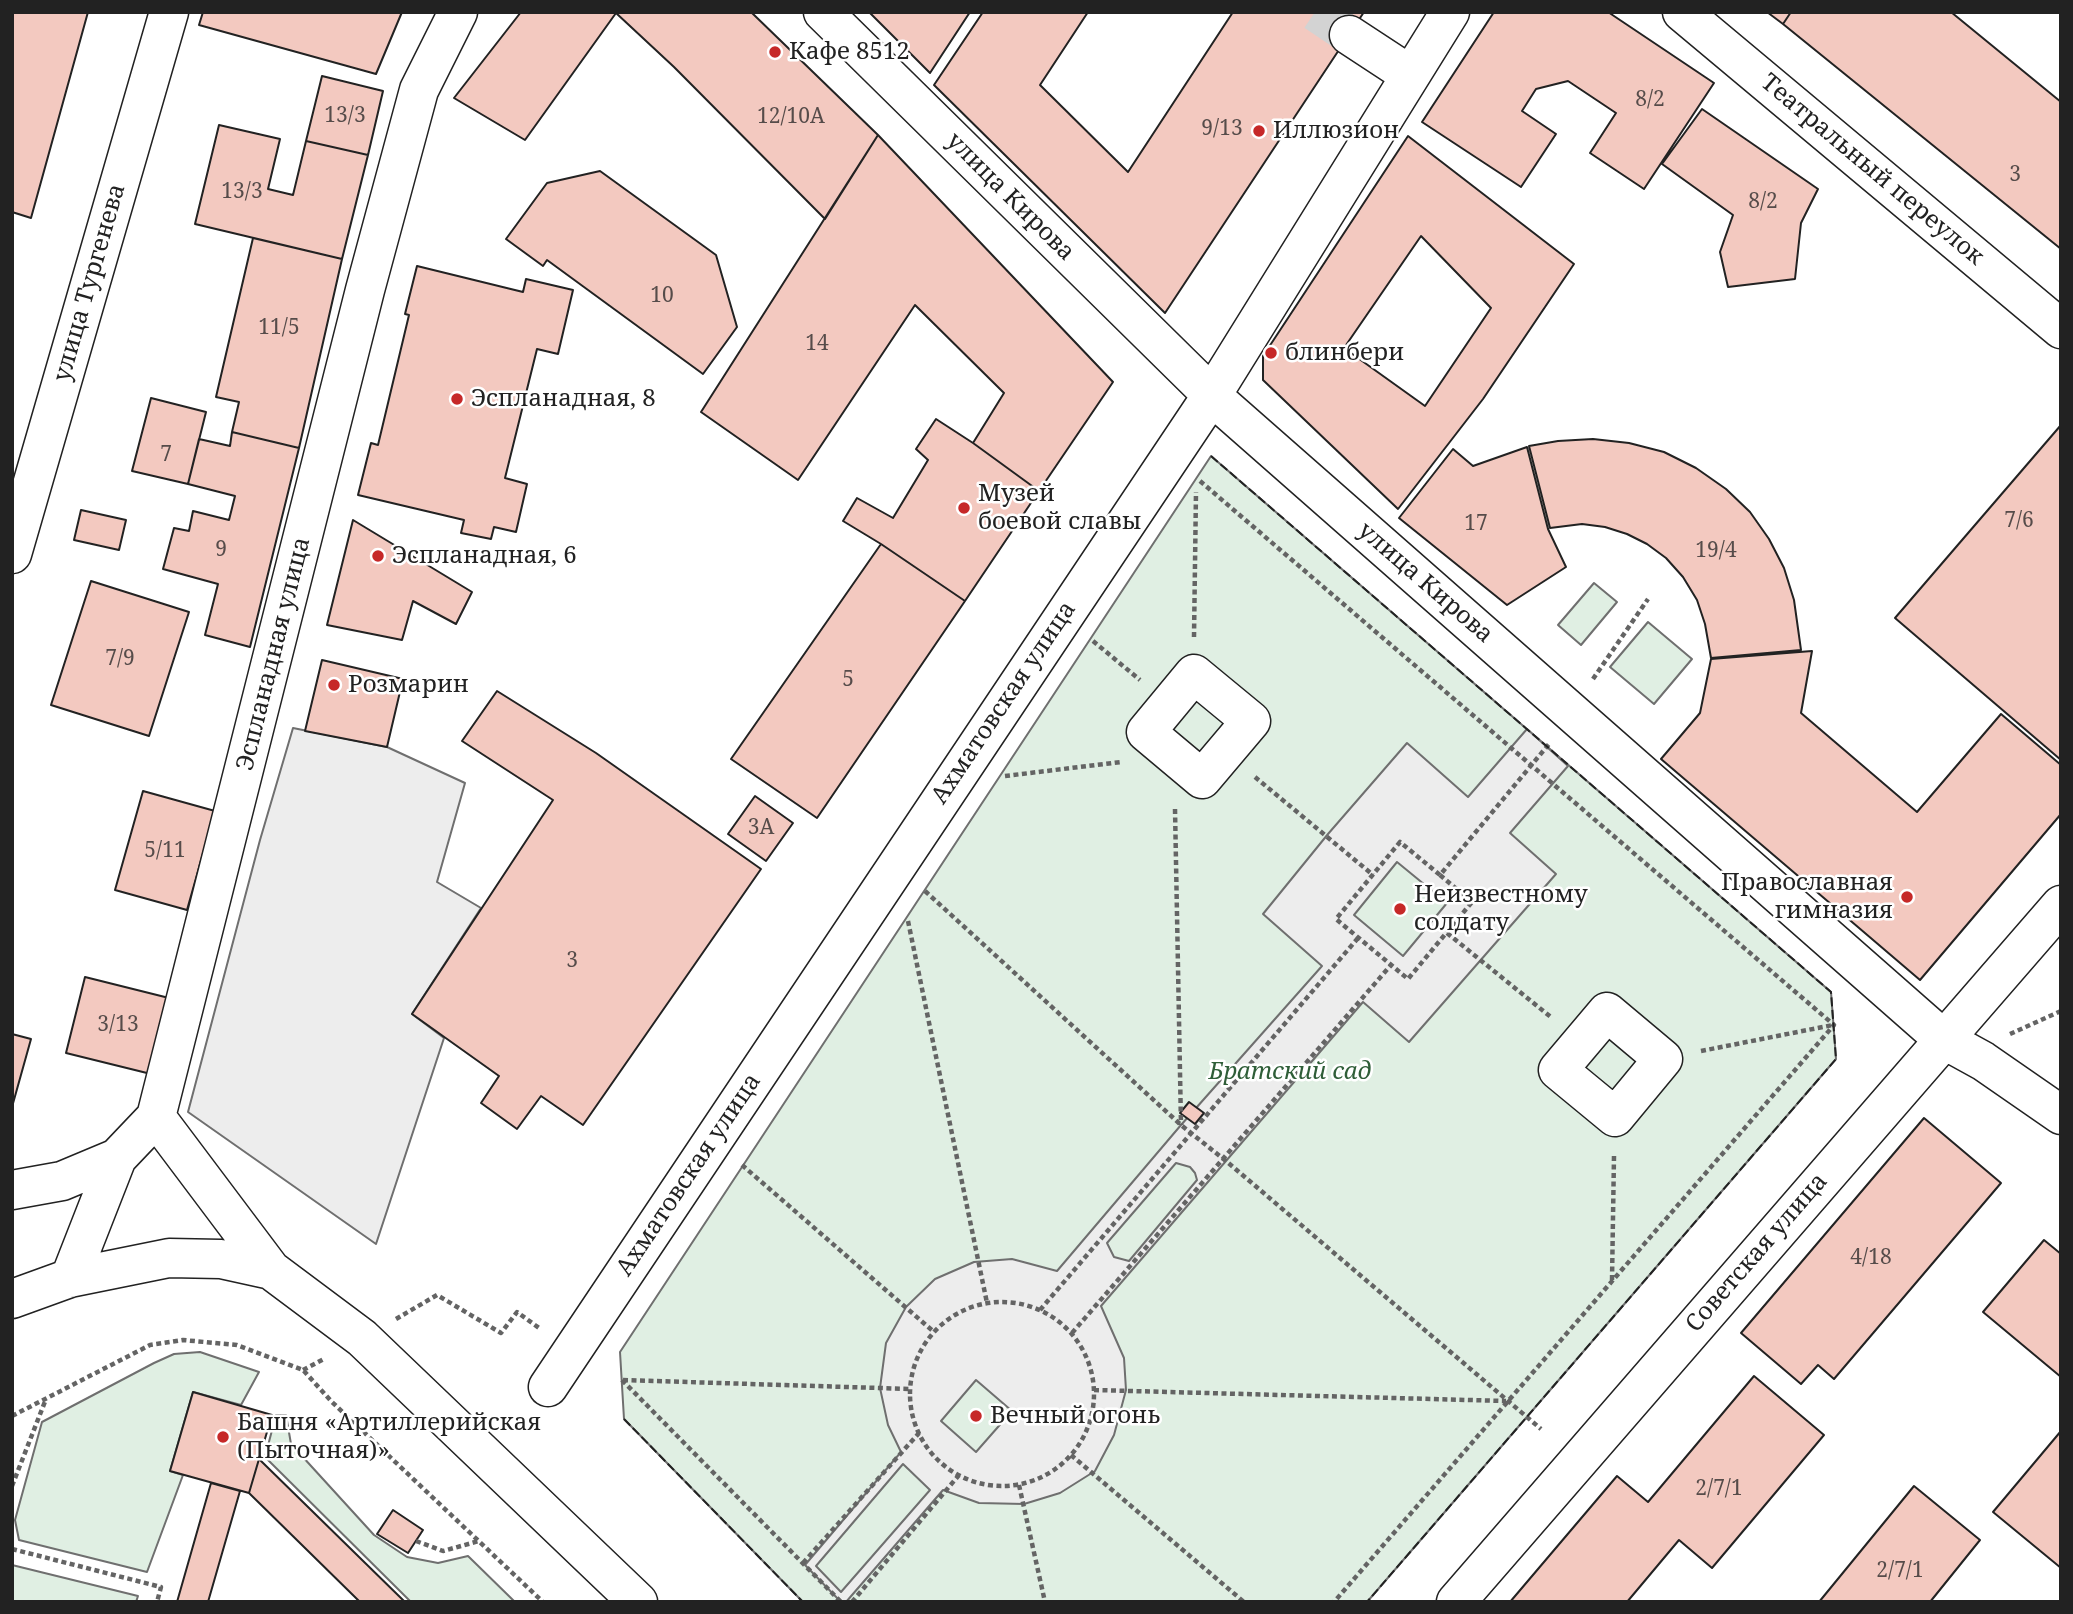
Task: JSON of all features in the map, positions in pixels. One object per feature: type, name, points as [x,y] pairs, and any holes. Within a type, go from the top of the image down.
[{"type":"street","name":"улица Тургенева","points":[[12,554],[169,12]]},
{"type":"street","name":"Эспланадная улица","points":[[156,1117],[365,290],[419,90],[458,12]]},
{"type":"street","name":"улица Кирова","points":[[823,12],[1212,396],[1943,1039],[1983,1061],[2061,1115]]},
{"type":"street","name":"Ахматовская улица","points":[[548,1387],[1212,396],[1450,12]]},
{"type":"street","name":"Театральный переулок","points":[[1682,12],[2061,329]]},
{"type":"street","points":[[1349,36],[1410,75]]},
{"type":"street","points":[[1194,674],[1251,721],[1202,779],[1146,732],[1169,704],[1194,674]]},
{"type":"street","name":"Советская улица","points":[[1456,1602],[2061,905]]},
{"type":"street","points":[[1607,1012],[1663,1059],[1615,1117],[1558,1070],[1581,1042],[1607,1012]]},
{"type":"street","points":[[70,1278],[117,1158],[156,1117],[271,1270],[362,1338],[638,1602]]},
{"type":"street","points":[[12,1190],[62,1181],[117,1158]]},
{"type":"street","points":[[12,1299],[70,1278],[169,1258],[221,1259],[271,1270]]},
{"type":"path","points":[[1194,674],[1196,477],[1834,1025]]},
{"type":"path","points":[[1571,710],[1648,599]]},
{"type":"path","points":[[1063,616],[1169,704]]},
{"type":"path","points":[[1440,875],[1547,747]]},
{"type":"path","points":[[1225,752],[1373,875]]},
{"type":"path","points":[[951,782],[1174,756],[1181,1125]]},
{"type":"path","points":[[1400,842],[1472,902],[1408,979],[1336,919],[1373,875],[1400,842]]},
{"type":"path","points":[[896,864],[1181,1125],[1541,1429]]},
{"type":"path","points":[[896,864],[987,1303]]},
{"type":"path","points":[[1447,933],[1581,1042]]},
{"type":"path","points":[[1040,1310],[1358,938]]},
{"type":"path","points":[[1072,1333],[1391,965]]},
{"type":"path","points":[[2003,1037],[2061,1011]]},
{"type":"path","points":[[1663,1059],[1834,1025]]},
{"type":"path","points":[[1334,1602],[1834,1025]]},
{"type":"path","points":[[1612,1281],[1615,1117]]},
{"type":"path","points":[[713,1139],[934,1332]]},
{"type":"path","points":[[303,1370],[438,1295],[501,1334],[517,1312],[572,1352]]},
{"type":"path","points":[[987,1303],[1014,1303],[1040,1310],[1062,1324],[1072,1333],[1085,1354],[1094,1390],[1091,1418],[1080,1444],[1048,1474],[1019,1485],[982,1484],[959,1475],[936,1458],[919,1433],[911,1404],[915,1364],[934,1332],[953,1316],[987,1303]]},
{"type":"path","points":[[12,1416],[150,1345],[183,1340],[237,1345],[303,1370],[332,1402],[543,1602]]},
{"type":"path","points":[[841,1602],[622,1380],[911,1389]]},
{"type":"path","points":[[1094,1390],[1508,1401]]},
{"type":"path","points":[[12,1486],[46,1399]]},
{"type":"path","points":[[803,1563],[919,1433]]},
{"type":"path","points":[[1071,1455],[1244,1602]]},
{"type":"path","points":[[852,1602],[959,1475]]},
{"type":"path","points":[[1019,1485],[1045,1602]]},
{"type":"path","points":[[416,1541],[443,1552],[479,1541]]},
{"type":"path","points":[[12,1549],[161,1587],[157,1602]]},
{"type":"green space","name":"Братский сад","points":[[1211,456],[1831,992],[1836,1059],[1367,1602],[803,1602],[624,1419],[620,1352]]},
{"type":"green space","points":[[1594,583],[1617,602],[1581,645],[1558,625]]},
{"type":"green space","points":[[1648,622],[1692,659],[1654,704],[1610,667]]},
{"type":"green space","points":[[200,1352],[259,1372],[241,1405],[193,1392],[170,1471],[183,1475],[147,1572],[19,1540],[15,1520],[42,1422],[174,1354]]},
{"type":"green space","points":[[276,1415],[286,1415],[291,1444],[374,1535],[407,1557],[438,1563],[468,1556],[515,1602],[411,1602],[265,1457]]},
{"type":"green space","points":[[12,1565],[138,1596],[136,1602],[12,1602]]},
{"type":"shaded area","points":[[293,728],[387,747],[465,783],[437,882],[481,908],[412,1014],[444,1038],[376,1244],[188,1112],[260,840]]},
{"type":"shaded area","points":[[1527,729],[1568,766],[1510,833],[1556,874],[1409,1042],[1363,1002],[1101,1306],[1124,1358],[1126,1390],[1114,1435],[1095,1471],[1060,1493],[1024,1504],[979,1503],[943,1490],[846,1602],[841,1602],[805,1565],[901,1452],[888,1425],[880,1388],[886,1343],[906,1307],[935,1279],[974,1262],[1012,1259],[1057,1271],[1181,1125],[1322,966],[1263,914],[1407,743],[1468,797]],"holes":[[[1397,862],[1447,903],[1403,956],[1354,915]],[[1176,1163],[1190,1167],[1197,1180],[1129,1261],[1114,1257],[1107,1243]],[[976,1380],[1012,1411],[976,1452],[941,1421]],[[903,1464],[930,1490],[841,1592],[816,1566]]]},
{"type":"building","points":[[12,12],[88,12],[31,218],[12,212]]},
{"type":"building","points":[[203,12],[402,12],[376,74],[199,25]]},
{"type":"building","points":[[521,12],[751,12],[878,135],[825,219],[674,67],[616,13],[525,140],[454,98]]},
{"type":"building","points":[[869,12],[970,12],[930,73]]},
{"type":"building","points":[[983,12],[1088,12],[1040,85],[1128,172],[1233,12],[1364,12],[1165,313],[934,85]]},
{"type":"building","points":[[1494,12],[1608,12],[1714,83],[1644,189],[1590,153],[1616,113],[1568,81],[1536,89],[1522,111],[1556,134],[1521,187],[1422,122]]},
{"type":"building","points":[[1767,12],[1791,12],[1783,24]]},
{"type":"building","points":[[1791,12],[1951,12],[2061,102],[2061,249],[1783,24]]},
{"type":"building","points":[[322,76],[383,91],[368,155],[306,141]]},
{"type":"building","points":[[1702,109],[1818,189],[1801,223],[1795,279],[1728,287],[1720,252],[1733,215],[1662,164]]},
{"type":"building","points":[[219,125],[280,139],[268,189],[293,195],[306,141],[368,155],[342,259],[195,224]]},
{"type":"building","points":[[878,135],[1113,382],[1039,491],[973,443],[1004,393],[915,305],[798,480],[701,412]]},
{"type":"building","points":[[1408,136],[1574,264],[1483,399],[1398,509],[1263,380],[1263,356]],"holes":[[[1421,236],[1491,308],[1425,406],[1344,348]]]},
{"type":"building","points":[[600,171],[716,255],[737,327],[703,374],[547,260],[543,266],[506,239],[547,183]]},
{"type":"building","points":[[253,238],[342,259],[299,448],[232,432],[239,402],[216,397]]},
{"type":"building","name":"Эспланадная, 8","points":[[417,266],[523,292],[526,279],[573,290],[558,354],[537,349],[505,478],[527,484],[516,532],[494,527],[491,539],[461,533],[464,520],[358,495],[371,443],[378,445],[409,315],[405,314]]},
{"type":"building","points":[[151,398],[206,412],[188,484],[132,471]]},
{"type":"building","name":"Музей боевой славы","points":[[936,419],[1039,491],[965,601],[843,521],[857,498],[893,518],[928,460],[916,449]]},
{"type":"building","points":[[2061,425],[2061,760],[1895,618]]},
{"type":"building","points":[[232,432],[299,448],[250,647],[205,635],[218,584],[163,569],[174,528],[189,531],[193,511],[229,520],[235,496],[188,484],[199,439],[230,446]]},
{"type":"building","points":[[1593,439],[1629,443],[1664,452],[1696,468],[1726,489],[1750,512],[1769,539],[1784,568],[1794,600],[1801,650],[1711,658],[1705,624],[1697,600],[1683,577],[1666,558],[1647,544],[1605,527],[1582,524],[1550,528],[1529,446]]},
{"type":"building","points":[[1527,447],[1548,529],[1566,567],[1507,605],[1399,518],[1453,449],[1473,466]]},
{"type":"building","points":[[81,510],[126,520],[119,550],[74,540]]},
{"type":"building","name":"Эспланадная, 6","points":[[353,520],[472,592],[456,624],[413,601],[402,640],[327,625]]},
{"type":"building","points":[[881,544],[965,601],[817,818],[731,759]]},
{"type":"building","points":[[91,581],[189,612],[149,736],[51,705]]},
{"type":"building","name":"Православная гимназия","points":[[1812,651],[1801,713],[1917,812],[2001,714],[2061,765],[2061,814],[1920,980],[1661,759],[1700,713],[1711,659]]},
{"type":"building","points":[[322,660],[403,679],[387,747],[305,731]]},
{"type":"building","points":[[497,691],[596,753],[761,869],[583,1125],[541,1096],[517,1129],[481,1103],[499,1076],[412,1014],[553,800],[462,741]]},
{"type":"building","points":[[143,791],[215,811],[187,910],[115,890]]},
{"type":"building","points":[[755,796],[793,823],[766,861],[728,834]]},
{"type":"building","points":[[85,977],[169,998],[151,1074],[66,1053]]},
{"type":"building","points":[[12,1034],[31,1039],[12,1107]]},
{"type":"building","points":[[1189,1102],[1204,1113],[1195,1124],[1180,1113]]},
{"type":"building","points":[[1924,1118],[2001,1183],[1834,1379],[1818,1365],[1801,1384],[1741,1333]]},
{"type":"building","points":[[2044,1240],[2061,1254],[2061,1377],[1983,1312]]},
{"type":"building","points":[[1754,1376],[1824,1435],[1712,1568],[1679,1540],[1627,1602],[1510,1602],[1617,1476],[1648,1502]]},
{"type":"building","name":"Башня «Артиллерийская (Пыточная)»","points":[[193,1392],[272,1415],[249,1493],[170,1471]]},
{"type":"building","points":[[2061,1431],[2061,1568],[1993,1512]]},
{"type":"building","points":[[259,1459],[405,1602],[360,1602],[249,1493]]},
{"type":"building","points":[[211,1483],[240,1491],[208,1602],[177,1602]]},
{"type":"building","points":[[1914,1486],[1980,1540],[1930,1602],[1819,1602]]},
{"type":"building","points":[[393,1510],[423,1530],[408,1553],[377,1534]]},
{"type":"tunnel","points":[[1315,12],[1349,35]]},
{"type":"fence","points":[[1211,456],[1831,992],[1836,1059],[1367,1602]]},
{"type":"fence","points":[[624,1419],[803,1602]]},
{"type":"place","name":"Кафе 8512","points":[[775,52]]},
{"type":"place","name":"Иллюзион","points":[[1259,131]]},
{"type":"place","name":"блинбери","points":[[1271,353]]},
{"type":"place","name":"Эспланадная, 8","points":[[457,399]]},
{"type":"place","name":"Музей боевой славы","points":[[964,508]]},
{"type":"place","name":"Эспланадная, 6","points":[[378,556]]},
{"type":"place","name":"Розмарин","points":[[334,685]]},
{"type":"place","name":"Православная гимназия","points":[[1907,897]]},
{"type":"place","name":"Неизвестному солдату","points":[[1400,909]]},
{"type":"place","name":"Вечный огонь","points":[[976,1416]]},
{"type":"place","name":"Башня «Артиллерийская (Пыточная)»","points":[[223,1437]]}]
